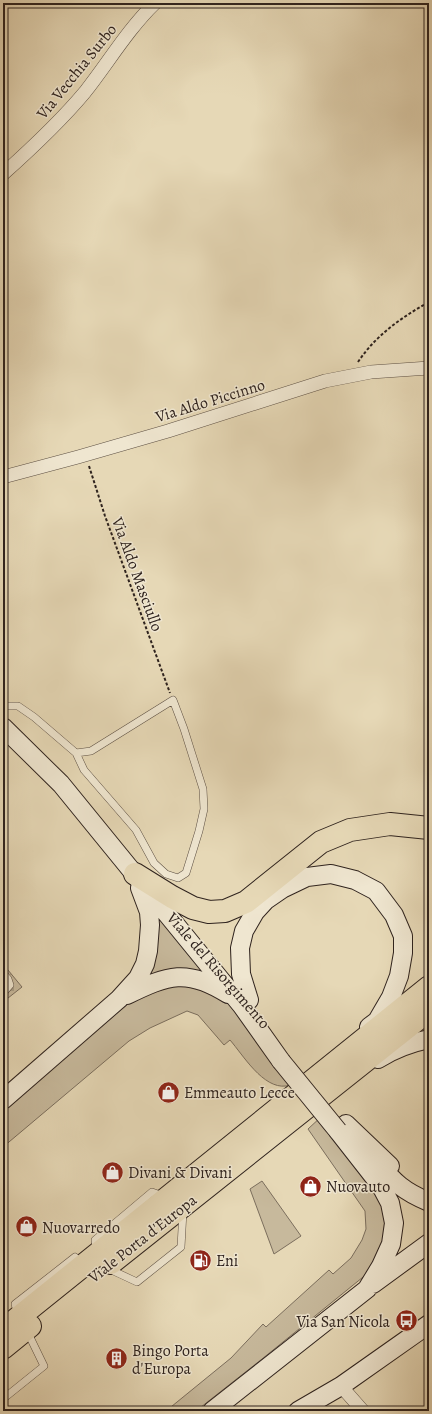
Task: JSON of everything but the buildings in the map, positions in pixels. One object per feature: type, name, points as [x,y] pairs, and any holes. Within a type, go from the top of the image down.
[{"type":"highway","points":[[135,874],[193,908],[209,912],[225,911],[246,902],[321,842],[350,830],[390,824],[429,828]]},
{"type":"highway","points":[[331,1076],[429,987]]},
{"type":"highway","points":[[331,1076],[429,1010]]},
{"type":"highway","name":"Viale Porta d'Europa","points":[[3,1348],[16,1326],[331,1076]]},
{"type":"main road","name":"Viale del Risorgimento","points":[[3,727],[61,784],[135,874],[246,1003],[286,1058],[342,1127]]},
{"type":"main road","points":[[3,1100],[120,999],[138,978],[145,964],[148,951],[149,912],[135,874]]},
{"type":"main road","points":[[246,1003],[241,974],[240,948],[244,931],[255,912],[266,900],[282,889],[307,877],[332,874],[355,880],[376,891],[394,915],[403,936],[399,976],[391,997],[377,1020],[331,1076]]},
{"type":"main road","points":[[120,999],[161,980],[173,977],[188,977],[201,980],[215,986],[246,1003]]},
{"type":"main road","points":[[331,1076],[353,1077],[389,1052],[411,1043],[429,1039]]},
{"type":"main road","points":[[342,1127],[399,1175],[417,1187],[429,1192]]},
{"type":"main road","points":[[342,1127],[392,1179],[410,1194],[429,1202]]},
{"type":"main road","points":[[342,1127],[381,1186],[390,1204],[394,1223],[391,1244],[381,1266],[367,1289]]},
{"type":"main road","points":[[212,1411],[367,1289],[429,1243]]},
{"type":"main road","points":[[298,1411],[341,1386],[429,1324]]},
{"type":"street","name":"Via Vecchia Surbo","points":[[3,174],[64,117],[155,3]]},
{"type":"street","name":"Via Aldo Piccinno","points":[[3,477],[168,431],[325,382],[371,372],[429,368]]},
{"type":"street","points":[[341,1386],[363,1411]]},
{"type":"lane","points":[[3,706],[18,706],[34,717],[76,753],[84,770],[136,830],[154,863],[166,874],[178,878],[186,873],[204,809],[203,789],[173,700],[91,751],[76,753]]},
{"type":"lane","points":[[3,972],[10,985],[3,992]]},
{"type":"lane","points":[[152,1192],[175,1201],[181,1247],[137,1282],[95,1263],[95,1240],[152,1192]]},
{"type":"lane","points":[[3,1399],[44,1366],[16,1326]]},
{"type":"path","points":[[349,376],[364,354],[378,338],[394,324],[429,302]]},
{"type":"path","name":"Via Aldo Masciullo","points":[[85,455],[108,523],[173,700]]},
{"type":"green space","points":[[156,914],[207,974],[152,977],[146,972]]},
{"type":"green space","points":[[3,964],[22,987],[3,1002]]},
{"type":"green space","points":[[185,982],[228,1001],[295,1083],[286,1086],[278,1086],[269,1082],[254,1070],[230,1040],[224,1045],[198,1015],[187,1011],[150,1028],[129,1041],[3,1147],[3,1107],[134,999]]},
{"type":"green space","points":[[322,1116],[378,1186],[387,1229],[382,1252],[368,1273],[196,1411],[166,1411],[231,1358],[263,1324],[266,1327],[329,1270],[333,1274],[351,1258],[362,1240],[366,1229],[365,1211],[308,1129]]},
{"type":"green space","points":[[262,1181],[301,1236],[274,1254],[250,1189]]},
{"type":"place","name":"Emmeauto Lecce","points":[[169,1092]]},
{"type":"place","name":"Divani & Divani","points":[[112,1172]]},
{"type":"place","name":"Nuovauto","points":[[311,1186]]},
{"type":"place","name":"Nuovarredo","points":[[27,1227]]},
{"type":"place","name":"Eni","points":[[200,1260]]},
{"type":"place","name":"Via San Nicola","points":[[406,1321]]},
{"type":"place","name":"Bingo Porta d'Europa","points":[[116,1359]]}]
